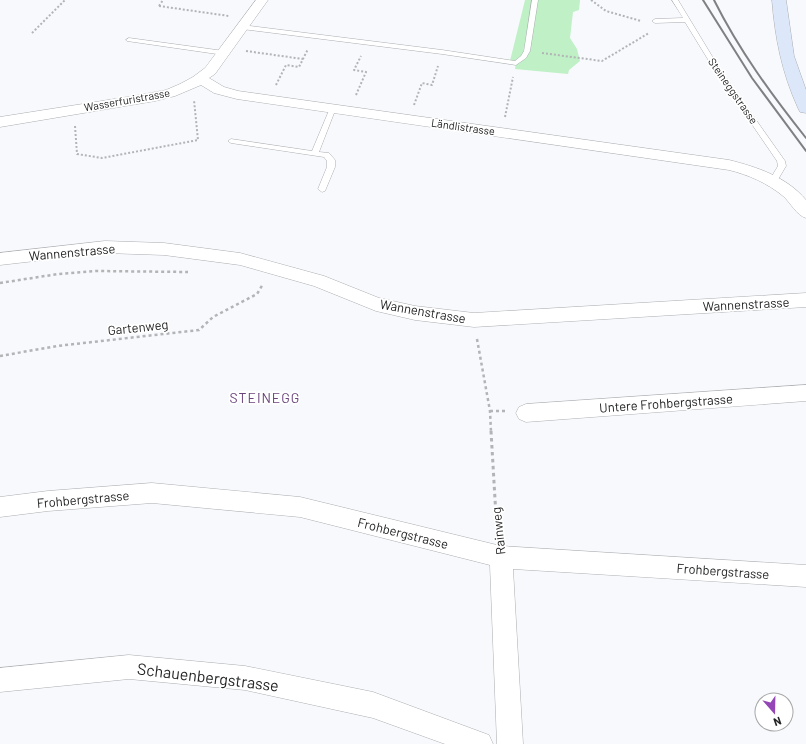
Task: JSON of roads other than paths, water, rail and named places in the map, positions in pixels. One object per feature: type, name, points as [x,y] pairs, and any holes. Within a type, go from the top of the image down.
[{"type":"street","name":"Wasserfuristrasse","points":[[0,122],[168,93],[185,88],[201,79],[210,71],[262,0]]},
{"type":"street","points":[[779,0],[781,26],[788,65],[794,85],[806,108]]},
{"type":"street","name":"Ländlistrasse","points":[[201,79],[224,92],[729,165],[757,173],[773,182]]},
{"type":"street","points":[[773,182],[793,196],[806,212]]},
{"type":"street","name":"Wannenstrasse","points":[[0,259],[105,247],[164,249],[240,259],[318,281],[376,304],[415,313],[474,320],[806,300]]},
{"type":"street","name":"Untere Frohbergstrasse","points":[[526,413],[806,393]]},
{"type":"street","name":"Frohbergstrasse","points":[[0,507],[48,501],[152,493],[300,507],[501,557],[806,576]]},
{"type":"street","name":"Rainweg","points":[[501,557],[510,744]]},
{"type":"street","name":"Schauenbergstrasse","points":[[0,680],[129,667],[245,678],[373,704],[480,744]]},
{"type":"lane","points":[[245,23],[315,36],[516,63],[524,57],[527,51],[535,0]]},
{"type":"lane","name":"Steineggstrasse","points":[[675,0],[715,66],[781,161],[782,166],[773,182]]},
{"type":"lane","points":[[655,21],[686,20]]},
{"type":"lane","points":[[129,40],[225,51]]},
{"type":"lane","points":[[315,152],[333,108]]},
{"type":"lane","points":[[231,141],[315,152],[326,155],[331,160],[331,167],[322,189]]},
{"type":"railway","points":[[703,0],[752,78],[806,151]]},
{"type":"railway","points":[[714,0],[756,71],[806,138]]},
{"type":"district","name":"STEINEGG","points":[[265,398]]}]
